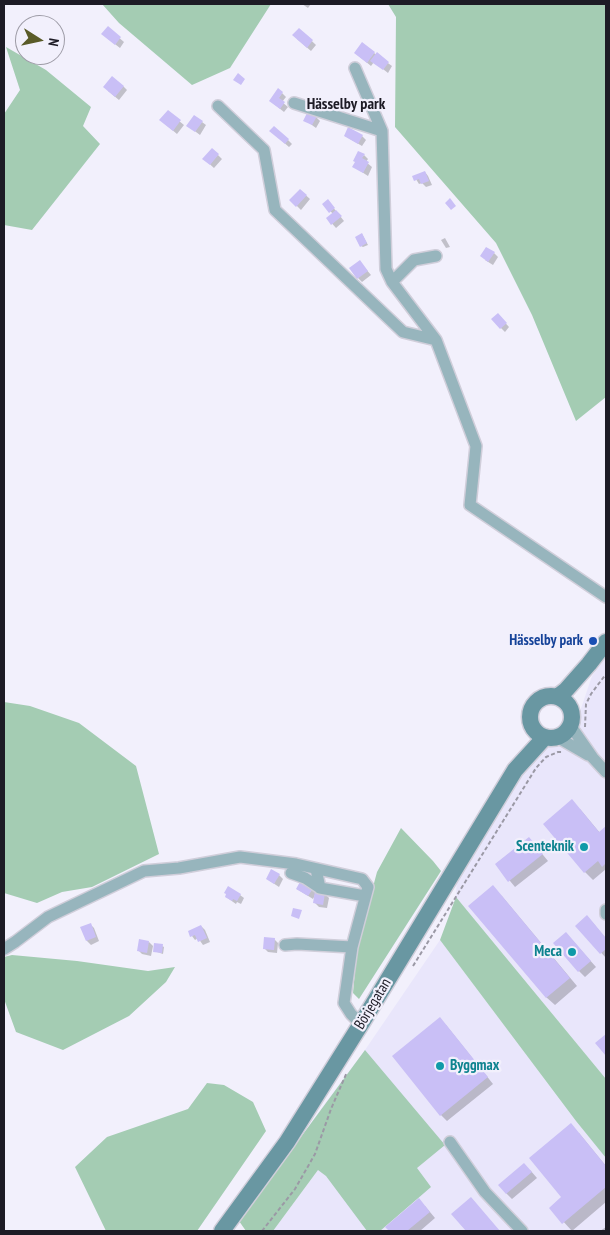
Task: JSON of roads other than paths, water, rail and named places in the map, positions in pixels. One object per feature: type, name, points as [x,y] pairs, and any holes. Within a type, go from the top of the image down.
[{"type":"main road","points":[[557,697],[566,690],[606,642]]},
{"type":"main road","points":[[575,722],[566,702],[557,697],[550,696],[537,702],[532,707],[530,721],[538,734],[551,737],[567,730],[575,722],[589,664]]},
{"type":"main road","name":"Börjegatan","points":[[222,1231],[287,1142],[515,770],[530,721]]},
{"type":"main road","name":"Börjegatan","points":[[515,770],[551,737]]},
{"type":"street","points":[[355,68],[382,131],[386,269],[392,282],[436,340],[476,446],[470,505],[606,597]]},
{"type":"street","points":[[294,102],[382,131]]},
{"type":"street","points":[[218,106],[264,150],[275,210],[403,332],[436,340]]},
{"type":"street","points":[[392,282],[414,260],[436,256]]},
{"type":"street","points":[[575,722],[593,758],[606,772]]},
{"type":"street","points":[[551,737],[593,758]]},
{"type":"street","points":[[4,949],[48,917],[144,871],[179,868],[240,857],[296,864],[362,879],[368,887],[352,947],[344,1003],[361,1024]]},
{"type":"street","points":[[316,869],[320,888]]},
{"type":"street","points":[[291,873],[305,878],[320,888],[365,896]]},
{"type":"street","points":[[285,946],[297,944],[352,947]]},
{"type":"street","points":[[450,1142],[485,1192],[522,1231]]},
{"type":"place","name":"Hässelby park","points":[[593,641]]},
{"type":"place","name":"Scenteknik","points":[[584,847]]},
{"type":"place","name":"Meca","points":[[572,952]]},
{"type":"place","name":"Byggmax","points":[[440,1066]]},
{"type":"district","name":"Hässelby park","points":[[346,104]]}]
